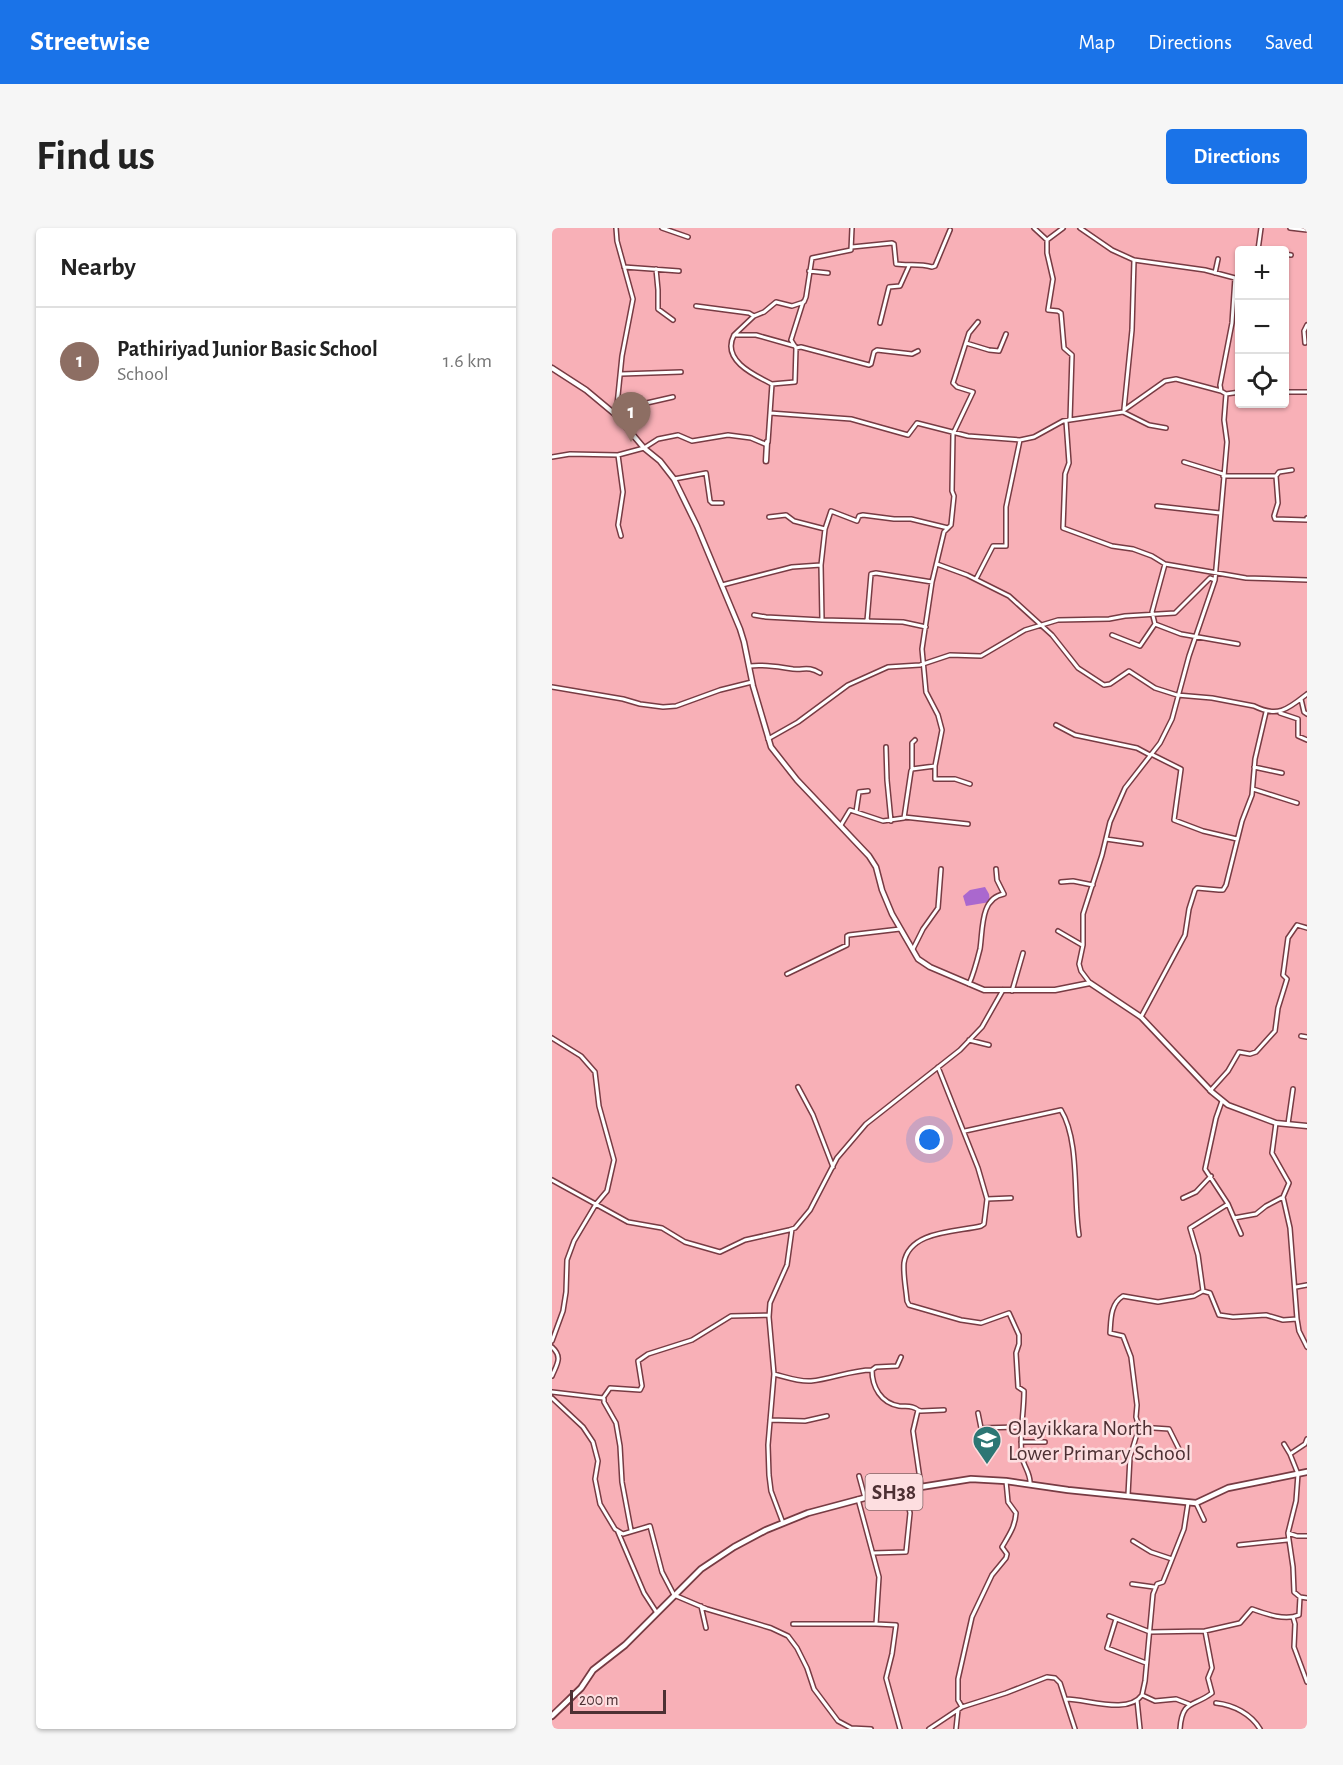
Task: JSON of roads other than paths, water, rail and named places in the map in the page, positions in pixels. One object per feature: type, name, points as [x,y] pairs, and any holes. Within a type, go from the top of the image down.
[{"type":"main road","points":[[552,368],[616,412],[644,448],[660,460],[674,478],[698,526],[740,629],[752,682],[771,747],[797,780],[869,856],[876,867],[888,906],[918,959],[930,967],[984,990],[1055,990],[1090,983],[1141,1017],[1222,1101],[1276,1123],[1307,1126]]},
{"type":"main road","points":[[766,442],[766,461]]},
{"type":"main road","name":"SH38","points":[[552,1716],[581,1688],[593,1670],[625,1645],[701,1569],[735,1547],[808,1513],[858,1499],[971,1479],[1196,1503],[1228,1488],[1307,1472]]},
{"type":"street","points":[[616,228],[633,299],[616,412],[674,397]]},
{"type":"street","points":[[662,228],[688,237]]},
{"type":"street","points":[[852,228],[852,247]]},
{"type":"street","points":[[1034,228],[1047,240],[1047,253],[1053,279],[1048,310],[1060,311],[1064,348],[1072,355],[1068,420],[1069,463],[1065,474],[1063,528],[1105,544],[1133,549],[1165,564],[1246,578],[1307,580]]},
{"type":"street","points":[[1047,240],[1063,228]]},
{"type":"street","points":[[1080,228],[1112,250],[1134,260],[1165,263],[1235,278]]},
{"type":"street","points":[[1259,246],[1261,228]]},
{"type":"street","points":[[1290,228],[1307,230]]},
{"type":"street","points":[[804,302],[792,306],[776,302],[764,312],[754,316],[734,335],[729,344],[731,353],[749,373],[772,384],[795,382],[795,347],[791,340],[806,297],[812,258],[851,250],[852,247],[894,244],[896,264],[916,263],[935,266],[950,230]]},
{"type":"street","points":[[1215,273],[1218,259]]},
{"type":"street","points":[[1123,410],[1132,330],[1134,260]]},
{"type":"street","points":[[880,323],[889,287],[900,286],[909,265]]},
{"type":"street","points":[[624,267],[679,271]]},
{"type":"street","points":[[656,269],[658,309],[673,320]]},
{"type":"street","points":[[809,271],[828,273]]},
{"type":"street","points":[[1221,391],[1220,385],[1235,296]]},
{"type":"street","points":[[696,306],[729,309],[754,316]]},
{"type":"street","points":[[970,784],[955,779],[935,779],[935,766],[942,730],[938,715],[926,692],[922,649],[936,564],[944,532],[951,525],[954,496],[952,491],[953,434],[973,396],[973,392],[957,387],[953,383],[969,333],[978,321]]},
{"type":"street","points":[[1305,343],[1304,331],[1307,325]]},
{"type":"street","points":[[966,344],[999,351],[1006,334]]},
{"type":"street","points":[[734,335],[756,335],[869,365],[877,350],[912,354],[918,351]]},
{"type":"street","points":[[621,374],[681,372]]},
{"type":"street","points":[[770,413],[851,419],[908,435],[917,423],[953,434],[988,439],[1020,440],[1034,437],[1068,420],[1123,410],[1165,381],[1176,379],[1226,394],[1235,393]]},
{"type":"street","points":[[552,457],[570,454],[618,456],[644,448],[658,439],[678,435],[692,441],[728,435],[766,442],[772,384]]},
{"type":"street","points":[[1289,392],[1307,392]]},
{"type":"street","points":[[1090,983],[1080,971],[1079,964],[1083,945],[1083,914],[1110,822],[1125,788],[1160,743],[1172,719],[1177,695],[1217,572],[1227,442],[1224,420],[1226,394]]},
{"type":"street","points":[[1123,410],[1149,425],[1166,428]]},
{"type":"street","points":[[976,579],[993,546],[1006,546],[1006,507],[1020,440]]},
{"type":"street","points":[[618,456],[622,492],[618,525],[621,536]]},
{"type":"street","points":[[1184,462],[1223,475],[1276,476],[1279,472],[1292,470]]},
{"type":"street","points":[[674,478],[706,473],[711,503],[722,503]]},
{"type":"street","points":[[1276,476],[1278,503],[1274,516],[1278,520],[1307,520],[1307,518]]},
{"type":"street","points":[[1157,506],[1220,513]]},
{"type":"street","points":[[822,620],[821,565],[825,528],[830,512],[833,510],[857,521],[859,516],[863,515],[911,519],[948,528]]},
{"type":"street","points":[[769,516],[786,515],[794,521],[825,528]]},
{"type":"street","points":[[936,564],[976,579],[1009,596],[1056,639],[1078,668],[1104,685],[1110,684],[1129,671],[1155,688],[1177,695],[1212,698],[1254,706],[1266,712],[1278,712],[1298,719],[1298,736],[1307,740]]},
{"type":"street","points":[[1112,635],[1140,646],[1155,624],[1153,615],[1165,564]]},
{"type":"street","points":[[722,585],[792,567],[821,565]]},
{"type":"street","points":[[867,621],[871,574],[932,582]]},
{"type":"street","points":[[768,739],[798,722],[848,685],[888,667],[924,664],[950,655],[981,656],[1025,630],[1058,620],[1109,619],[1175,613],[1210,578],[1215,580]]},
{"type":"street","points":[[754,615],[822,620],[903,622],[926,627]]},
{"type":"street","points":[[1155,624],[1180,634],[1238,644]]},
{"type":"street","points":[[750,666],[807,668],[820,674]]},
{"type":"street","points":[[552,687],[663,707],[676,706],[720,690],[752,682]]},
{"type":"street","points":[[1278,712],[1307,694]]},
{"type":"street","points":[[1300,699],[1304,712],[1307,714]]},
{"type":"street","points":[[1141,1017],[1185,935],[1195,890],[1197,888],[1223,890],[1253,789],[1254,767],[1266,712]]},
{"type":"street","points":[[1056,725],[1075,735],[1137,748],[1180,767],[1174,820],[1203,831],[1237,839]]},
{"type":"street","points":[[904,817],[912,769],[912,743],[915,740]]},
{"type":"street","points":[[886,747],[886,780],[891,821]]},
{"type":"street","points":[[912,769],[935,766]]},
{"type":"street","points":[[1254,767],[1282,773]]},
{"type":"street","points":[[1253,789],[1297,803]]},
{"type":"street","points":[[856,812],[859,792],[868,791]]},
{"type":"street","points":[[841,825],[850,810],[875,819],[891,821],[904,817],[968,824]]},
{"type":"street","points":[[1106,839],[1142,844]]},
{"type":"street","points":[[913,949],[923,929],[938,908],[941,869]]},
{"type":"street","points":[[969,984],[980,947],[986,909],[994,897],[1005,894],[997,880],[996,869]]},
{"type":"street","points":[[1061,882],[1073,881],[1093,885]]},
{"type":"street","points":[[1210,1091],[1228,1071],[1239,1052],[1256,1053],[1275,1031],[1278,1008],[1287,979],[1283,975],[1288,938],[1297,925],[1307,928]]},
{"type":"street","points":[[787,974],[847,945],[849,935],[900,929]]},
{"type":"street","points":[[1058,931],[1083,945]]},
{"type":"street","points":[[1012,991],[1023,953]]},
{"type":"street","points":[[552,1180],[628,1222],[662,1228],[685,1242],[720,1252],[745,1240],[792,1229],[810,1210],[837,1158],[866,1124],[969,1040],[982,1027],[1003,990]]},
{"type":"street","points":[[1302,1036],[1307,1037]]},
{"type":"street","points":[[552,1038],[581,1056],[595,1072],[599,1106],[614,1160],[607,1191],[596,1204],[574,1241],[567,1260],[565,1301],[552,1341]]},
{"type":"street","points":[[969,1040],[989,1045]]},
{"type":"street","points":[[938,1067],[965,1131],[987,1199],[984,1224],[936,1234],[919,1242],[908,1253],[904,1270],[908,1301],[909,1305],[961,1320],[981,1323],[1010,1312],[1019,1335],[1016,1353],[1018,1387],[1024,1391],[1021,1442],[1030,1484]]},
{"type":"street","points":[[798,1087],[813,1115],[832,1167]]},
{"type":"street","points":[[1288,1124],[1293,1089]]},
{"type":"street","points":[[1222,1101],[1205,1169],[1228,1204],[1241,1234]]},
{"type":"street","points":[[965,1131],[1061,1110],[1073,1149],[1075,1211],[1079,1235]]},
{"type":"street","points":[[1276,1123],[1272,1153],[1289,1183],[1283,1197],[1290,1227],[1297,1319],[1299,1331],[1307,1347]]},
{"type":"street","points":[[1183,1198],[1196,1192],[1211,1176]]},
{"type":"street","points":[[1234,1218],[1256,1214],[1283,1197]]},
{"type":"street","points":[[987,1199],[1011,1198]]},
{"type":"street","points":[[1203,1291],[1198,1255],[1190,1227],[1228,1204]]},
{"type":"street","points":[[784,1523],[771,1491],[768,1445],[774,1374],[769,1315],[770,1303],[788,1265],[792,1229]]},
{"type":"street","points":[[1296,1287],[1307,1285]]},
{"type":"street","points":[[1128,1495],[1130,1457],[1139,1427],[1136,1417],[1137,1405],[1131,1357],[1127,1344],[1123,1336],[1110,1333],[1111,1317],[1115,1304],[1120,1298],[1123,1296],[1158,1302],[1194,1296],[1203,1291],[1210,1293],[1219,1315],[1224,1317],[1266,1315],[1283,1320],[1297,1319]]},
{"type":"street","points":[[631,1530],[622,1482],[616,1423],[604,1402],[606,1390],[610,1388],[640,1390],[642,1386],[638,1361],[648,1354],[692,1340],[731,1316],[769,1315]]},
{"type":"street","points":[[552,1347],[558,1352],[560,1358],[552,1376]]},
{"type":"street","points":[[774,1374],[814,1381],[829,1376],[872,1370],[876,1367],[897,1366],[901,1357]]},
{"type":"street","points":[[872,1370],[872,1378],[878,1394],[891,1403],[912,1406],[921,1411],[944,1410]]},
{"type":"street","points":[[552,1392],[587,1398],[604,1398]]},
{"type":"street","points":[[553,1400],[583,1427],[593,1442],[598,1461],[595,1479],[600,1504],[618,1531],[644,1593],[657,1613]]},
{"type":"street","points":[[918,1410],[913,1431],[921,1488]]},
{"type":"street","points":[[978,1413],[981,1428],[1021,1427]]},
{"type":"street","points":[[770,1420],[805,1421],[827,1416]]},
{"type":"street","points":[[1139,1427],[1169,1429],[1180,1452]]},
{"type":"street","points":[[1290,1454],[1305,1444],[1307,1439]]},
{"type":"street","points":[[1021,1442],[1045,1442]]},
{"type":"street","points":[[1284,1444],[1298,1474],[1296,1501],[1287,1540],[1293,1567],[1294,1592],[1300,1597],[1307,1598]]},
{"type":"street","points":[[859,1476],[865,1498]]},
{"type":"street","points":[[956,1729],[960,1708],[958,1679],[972,1617],[992,1575],[1006,1558],[1007,1554],[1002,1547],[1012,1532],[1016,1520],[1016,1513],[1008,1502],[1006,1481]]},
{"type":"street","points":[[873,1553],[906,1552],[910,1514],[905,1490]]},
{"type":"street","points":[[858,1499],[879,1577],[876,1624]]},
{"type":"street","points":[[1066,1700],[1126,1704],[1137,1700],[1142,1695],[1155,1588],[1157,1584],[1163,1582],[1184,1529],[1188,1503]]},
{"type":"street","points":[[1196,1503],[1204,1520]]},
{"type":"street","points":[[618,1531],[623,1533],[650,1526],[662,1572],[674,1595],[788,1636],[807,1668],[814,1689],[838,1721],[852,1728],[871,1729]]},
{"type":"street","points":[[1288,1533],[1307,1536]]},
{"type":"street","points":[[1239,1545],[1287,1540]]},
{"type":"street","points":[[1133,1541],[1151,1552],[1172,1559]]},
{"type":"street","points":[[1132,1584],[1155,1588]]},
{"type":"street","points":[[1109,1616],[1150,1632],[1205,1631],[1240,1623],[1252,1609],[1284,1617],[1299,1615],[1300,1597]]},
{"type":"street","points":[[701,1606],[706,1628]]},
{"type":"street","points":[[1293,1617],[1294,1647],[1307,1682]]},
{"type":"street","points":[[1116,1618],[1107,1648],[1146,1663]]},
{"type":"street","points":[[793,1624],[896,1625],[886,1678],[900,1729]]},
{"type":"street","points":[[1180,1729],[1183,1711],[1189,1704],[1212,1693],[1208,1678],[1212,1668],[1205,1631]]},
{"type":"street","points":[[929,1729],[960,1708],[1047,1677],[1055,1678],[1060,1683],[1075,1729]]},
{"type":"street","points":[[1142,1695],[1155,1701],[1176,1699],[1189,1704]]},
{"type":"street","points":[[1137,1700],[1140,1729]]},
{"type":"street","points":[[1216,1704],[1235,1708],[1252,1718],[1260,1729]]},
{"type":"place","name":"Pathiriyad Junior Basic School","points":[[631,442]]},
{"type":"place","name":"Olayikkara North Lower Primary School","points":[[987,1466]]}]
